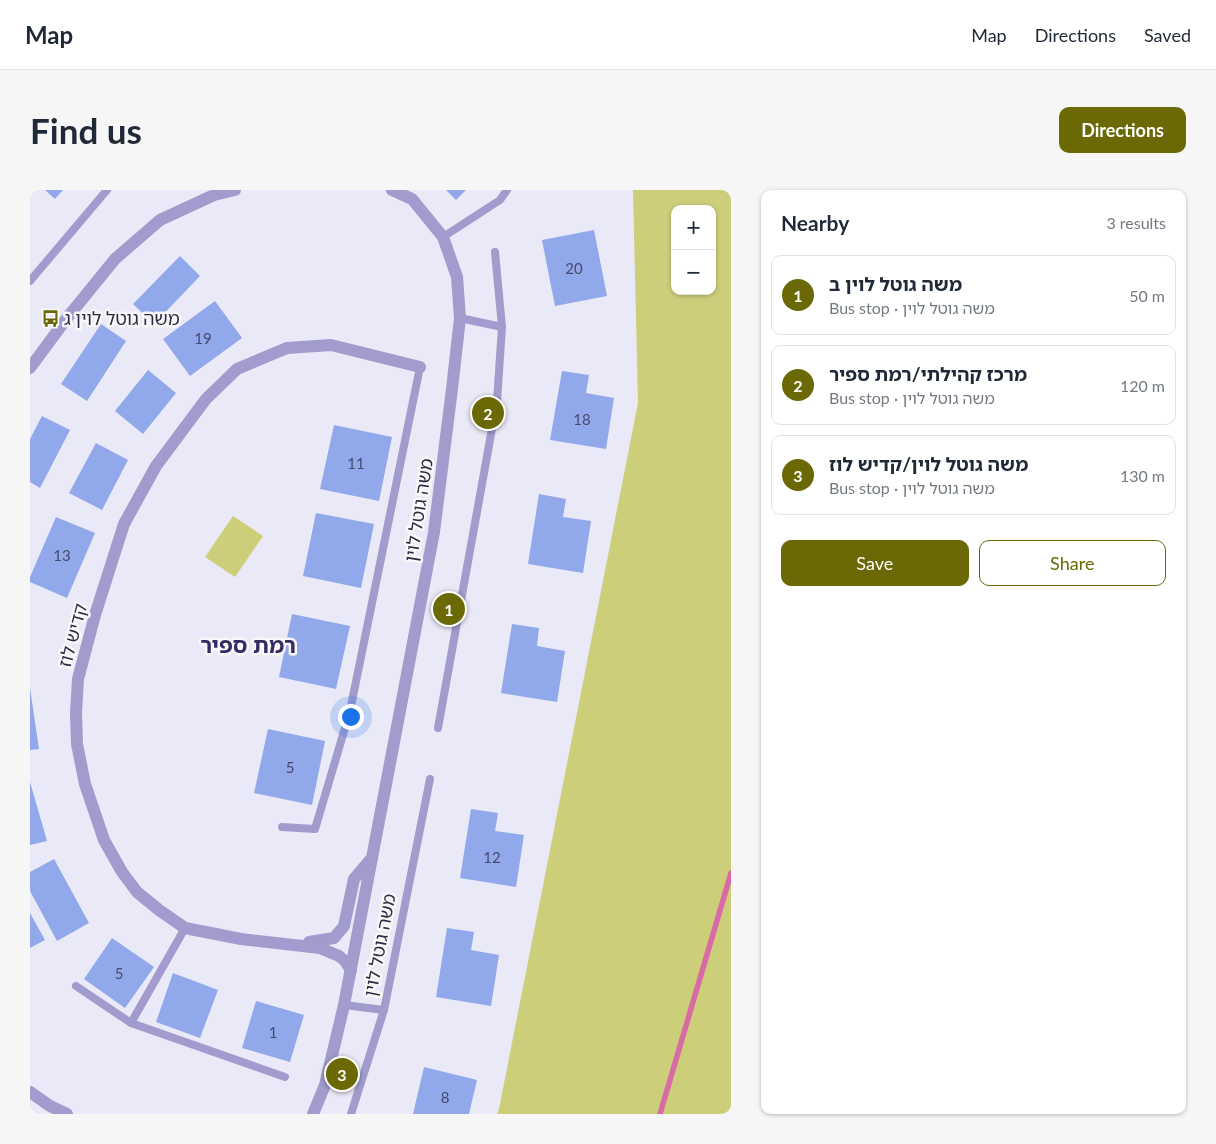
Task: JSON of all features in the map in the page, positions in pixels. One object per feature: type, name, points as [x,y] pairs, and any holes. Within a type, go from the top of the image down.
[{"type":"street","points":[[30,368],[115,258],[160,220],[214,195],[235,190]]},
{"type":"street","name":"משה גוטל לוין","points":[[313,1114],[325,1085],[344,1005],[434,532],[460,318],[457,277],[443,237],[412,199],[392,190]]},
{"type":"street","name":"קדיש לוז","points":[[351,970],[345,961],[331,952],[320,948],[241,939],[185,928],[137,892],[122,872],[101,830],[85,784],[77,744],[78,679],[95,615],[124,524],[156,466],[206,399],[237,369],[287,348],[331,345],[420,367]]},
{"type":"street","name":"משה גוטל לוין","points":[[294,945],[334,938],[344,926],[354,878],[372,857]]},
{"type":"street","points":[[30,1092],[48,1110],[67,1114]]},
{"type":"lane","points":[[30,281],[107,190]]},
{"type":"lane","points":[[443,237],[500,200],[507,190]]},
{"type":"lane","points":[[438,728],[496,401],[502,327],[496,252]]},
{"type":"lane","points":[[460,318],[502,327]]},
{"type":"lane","name":"משה גוטל לוין","points":[[282,826],[315,829],[350,711],[420,367]]},
{"type":"lane","name":"משה גוטל לוין","points":[[351,1114],[384,1010],[430,779]]},
{"type":"lane","points":[[131,1023],[185,928]]},
{"type":"lane","points":[[76,986],[131,1023],[285,1077]]},
{"type":"lane","points":[[344,1005],[384,1010]]},
{"type":"shaded area","points":[[633,190],[731,190],[731,1114],[497,1114],[638,403]]},
{"type":"shaded area","points":[[233,516],[263,536],[235,577],[205,557]]},
{"type":"building","points":[[45,190],[63,190],[55,199]]},
{"type":"building","points":[[446,190],[466,190],[456,200]]},
{"type":"building","points":[[594,230],[607,296],[555,306],[542,240]]},
{"type":"building","points":[[180,256],[200,276],[154,324],[133,304]]},
{"type":"building","points":[[215,301],[242,338],[190,376],[163,339]]},
{"type":"building","points":[[101,324],[126,341],[87,401],[61,384]]},
{"type":"building","points":[[148,370],[176,393],[143,434],[115,411]]},
{"type":"building","points":[[562,371],[589,375],[586,393],[614,398],[606,449],[550,440]]},
{"type":"building","points":[[42,416],[70,430],[40,488],[30,482],[30,439]]},
{"type":"building","points":[[334,425],[392,437],[379,501],[320,489]]},
{"type":"building","points":[[96,443],[128,460],[102,510],[69,493]]},
{"type":"building","points":[[539,494],[566,499],[563,517],[591,521],[583,573],[528,564]]},
{"type":"building","points":[[316,513],[374,524],[361,588],[303,576]]},
{"type":"building","points":[[56,517],[95,533],[67,598],[30,582],[30,577]]},
{"type":"building","points":[[292,614],[350,626],[336,689],[279,677]]},
{"type":"building","points":[[512,624],[539,628],[537,646],[565,651],[557,702],[501,693]]},
{"type":"building","points":[[30,688],[39,749],[30,750]]},
{"type":"building","points":[[268,729],[325,741],[312,805],[254,793]]},
{"type":"building","points":[[30,782],[47,841],[30,845]]},
{"type":"building","points":[[471,809],[498,813],[495,831],[524,835],[516,887],[460,878]]},
{"type":"building","points":[[54,859],[89,923],[57,941],[30,891],[30,872]]},
{"type":"building","points":[[30,913],[45,940],[30,948]]},
{"type":"building","points":[[447,928],[474,932],[471,950],[499,955],[491,1006],[436,997]]},
{"type":"building","points":[[112,938],[154,967],[125,1008],[84,979]]},
{"type":"building","points":[[173,973],[218,990],[200,1038],[156,1022]]},
{"type":"building","points":[[256,1001],[304,1015],[290,1062],[242,1048]]},
{"type":"building","points":[[424,1067],[477,1080],[469,1114],[413,1114]]},
{"type":"waterway","points":[[660,1114],[731,873]]},
{"type":"place","name":"משה גוטל לוין ג","points":[[50,318]]},
{"type":"place","name":"מרכז קהילתי/רמת ספיר","points":[[488,413]]},
{"type":"place","name":"משה גוטל לוין ב","points":[[449,609]]},
{"type":"place","name":"משה גוטל לוין/קדיש לוז","points":[[342,1074]]},
{"type":"district","name":"רמת ספיר","points":[[248,644]]}]
